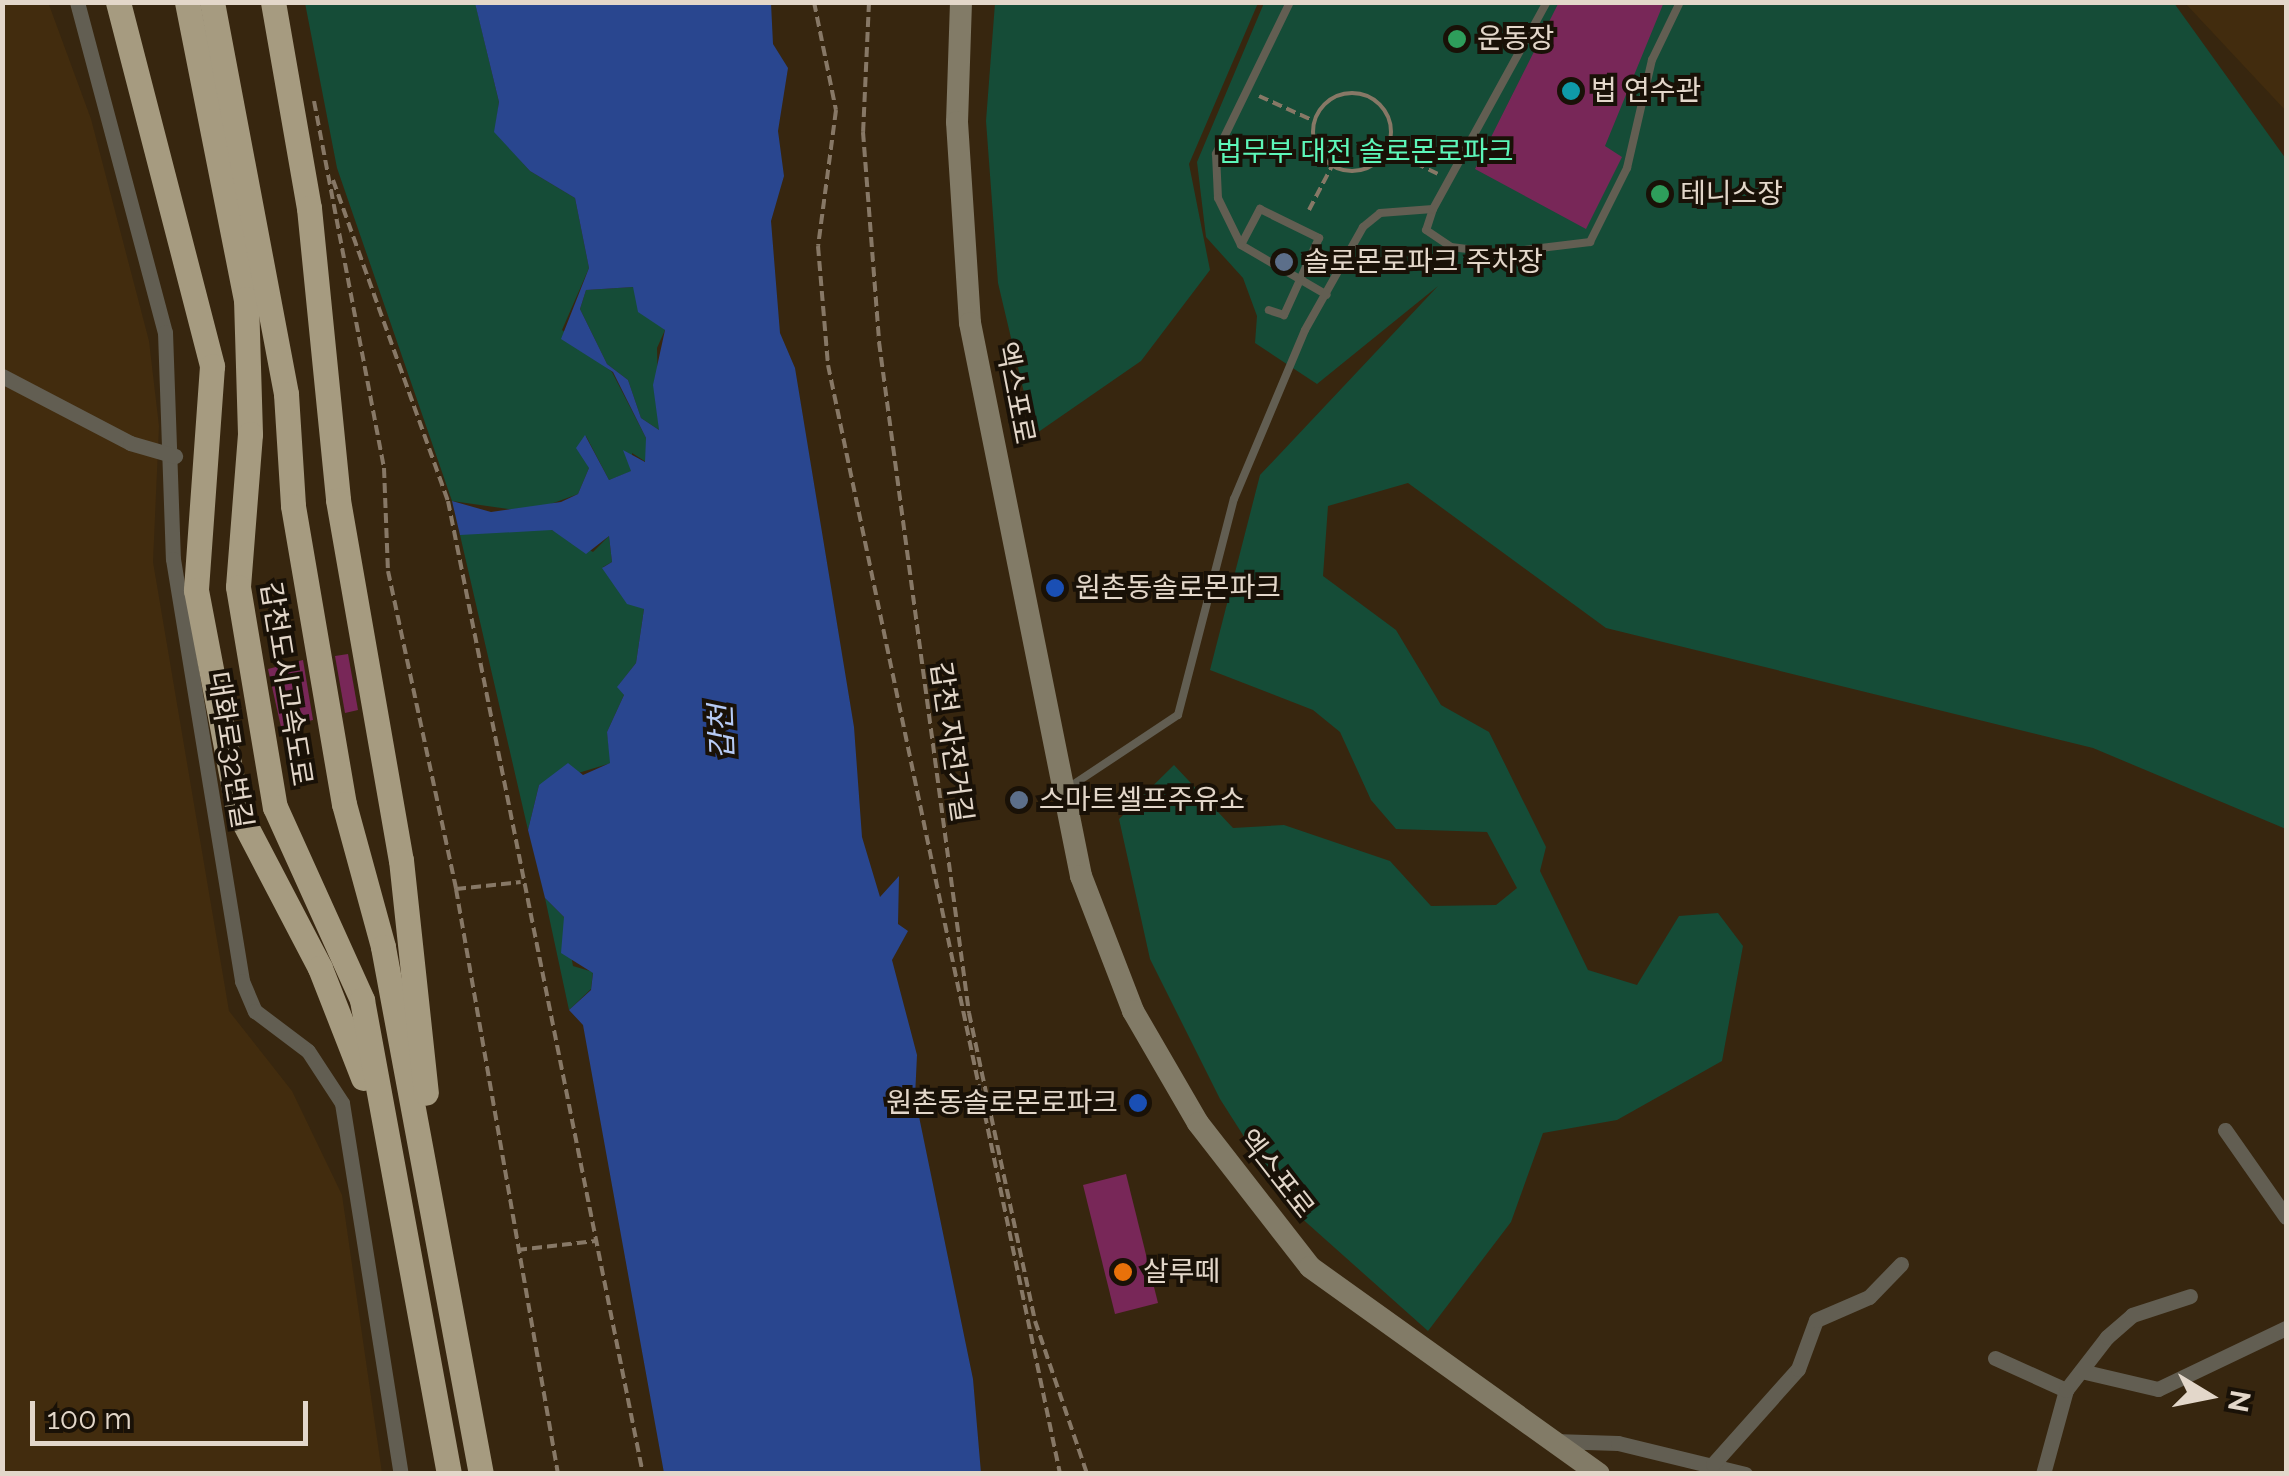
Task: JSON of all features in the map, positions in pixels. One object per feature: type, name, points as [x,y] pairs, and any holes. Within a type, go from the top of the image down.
[{"type":"highway","points":[[118,2],[212,366],[196,590],[238,811],[344,1019],[392,1163]]},
{"type":"highway","name":"갑천도시고속도로","points":[[187,2],[246,298],[250,434],[238,587],[275,807],[362,1000],[448,1470]]},
{"type":"highway","name":"갑천도시고속도로","points":[[212,2],[286,394],[293,506],[344,804],[383,947],[481,1470]]},
{"type":"highway","points":[[272,2],[309,208],[338,500],[401,860],[450,1297]]},
{"type":"main road","name":"엑스포로","points":[[961,2],[957,122],[970,323],[1081,876],[1133,1011],[1198,1123],[1310,1267],[1599,1474]]},
{"type":"street","name":"대화로32번길","points":[[77,2],[166,332],[175,456],[178,595],[242,981],[255,1011],[308,1050],[342,1103],[401,1474]]},
{"type":"street","points":[[2,376],[130,443],[175,456]]},
{"type":"street","points":[[2225,1130],[2286,1217]]},
{"type":"street","points":[[1713,1464],[1798,1369],[1816,1320],[1870,1298],[1901,1264]]},
{"type":"street","points":[[2043,1474],[2066,1390],[2132,1314],[2190,1296]]},
{"type":"street","points":[[2081,1372],[2158,1388],[2286,1328]]},
{"type":"street","points":[[1995,1358],[2066,1390]]},
{"type":"street","points":[[1554,1441],[1618,1443],[1746,1474]]},
{"type":"lane","points":[[1290,2],[1216,154],[1218,198],[1241,245],[1327,294]]},
{"type":"lane","points":[[1547,2],[1433,208],[1426,230],[1451,247],[1500,253],[1590,242],[1627,168],[1652,60],[1680,2]]},
{"type":"lane","points":[[1064,790],[1178,716],[1267,405],[1362,227],[1380,213],[1433,208]]},
{"type":"lane","points":[[1241,245],[1260,210],[1319,238],[1284,316],[1269,310]]},
{"type":"path","points":[[814,2],[836,110],[818,246],[828,365],[1060,1474]]},
{"type":"path","name":"갑천 자전거길","points":[[869,2],[863,132],[879,342],[962,962],[1035,1321],[1087,1474]]},
{"type":"path","points":[[1246,90],[1314,121]]},
{"type":"path","points":[[1341,94],[1366,96],[1390,124],[1386,149],[1356,171],[1332,166],[1316,146],[1314,121],[1341,94]]},
{"type":"path","points":[[1386,149],[1451,181]]},
{"type":"path","points":[[1309,210],[1332,166]]},
{"type":"path","points":[[558,1474],[456,889],[388,571],[384,468],[330,171],[448,501],[644,1474]]},
{"type":"path","points":[[456,889],[522,882]]},
{"type":"path","points":[[517,1250],[596,1241]]},
{"type":"shaded area","points":[[48,2],[91,119],[149,341],[159,426],[153,562],[229,1011],[292,1091],[342,1195],[382,1473],[3,1474],[2,3]]},
{"type":"shaded area","points":[[2185,3],[2286,3],[2286,111]]},
{"type":"green space","points":[[475,2],[499,102],[495,132],[530,171],[575,198],[589,268],[562,330],[612,372],[646,438],[646,462],[632,453],[632,471],[609,480],[586,436],[589,468],[578,494],[529,512],[452,501],[337,168],[305,3]]},
{"type":"green space","points":[[995,3],[1258,3],[1189,164],[1210,270],[1141,361],[1034,435],[998,283],[986,121]]},
{"type":"green space","name":"법무부 대전 솔로몬로파크","points":[[1264,3],[2174,3],[2286,159],[2286,829],[2093,748],[1606,628],[1408,483],[1328,506],[1323,576],[1396,630],[1441,705],[1489,732],[1546,847],[1540,871],[1588,970],[1637,985],[1679,916],[1718,913],[1743,946],[1722,1061],[1617,1120],[1543,1133],[1511,1222],[1428,1331],[1289,1207],[1220,1099],[1150,959],[1119,819],[1174,765],[1233,828],[1284,825],[1390,861],[1431,906],[1496,905],[1517,888],[1487,832],[1396,829],[1371,800],[1340,732],[1313,710],[1210,670],[1260,475],[1438,286],[1317,384],[1255,343],[1257,316],[1243,278],[1206,237],[1197,162]]},
{"type":"green space","points":[[633,287],[665,330],[657,348],[659,430],[641,418],[628,380],[607,364],[580,309],[586,290]]},
{"type":"green space","points":[[471,528],[552,530],[593,552],[609,536],[612,562],[603,567],[644,609],[636,663],[618,686],[624,695],[607,732],[611,763],[539,785],[528,830],[460,535]]},
{"type":"green space","points":[[545,898],[564,917],[573,966],[593,972],[591,989],[569,1010]]},
{"type":"water","name":"갑천","points":[[475,3],[771,3],[773,44],[788,68],[778,131],[784,176],[771,221],[780,333],[795,368],[854,727],[862,837],[880,897],[899,876],[898,924],[908,931],[892,960],[917,1055],[915,1097],[973,1379],[981,1473],[664,1473],[583,1025],[569,1010],[591,990],[593,973],[561,953],[564,917],[545,898],[528,830],[539,785],[568,763],[583,775],[610,763],[607,732],[624,695],[617,687],[636,663],[644,609],[627,604],[602,568],[612,562],[609,536],[586,554],[552,530],[460,535],[452,501],[491,512],[561,502],[578,494],[589,468],[576,448],[585,435],[609,480],[631,471],[623,450],[645,462],[646,438],[613,372],[561,339],[589,268],[575,198],[530,171],[494,132],[499,102]],"holes":[[[633,287],[638,312],[665,330],[653,385],[659,430],[641,418],[628,380],[607,364],[580,309],[586,290]]]},
{"type":"building","name":"법 연수관","points":[[1559,2],[1664,2],[1605,146],[1622,157],[1586,229],[1475,169]]},
{"type":"building","points":[[348,654],[358,710],[345,713],[335,656]]},
{"type":"building","points":[[303,660],[313,720],[281,727],[268,669]]},
{"type":"building","points":[[1126,1174],[1158,1303],[1115,1314],[1083,1185]]},
{"type":"place","name":"운동장","points":[[1457,39]]},
{"type":"place","name":"법 연수관","points":[[1571,91]]},
{"type":"place","name":"테니스장","points":[[1660,194]]},
{"type":"place","name":"솔로몬로파크 주차장","points":[[1284,262]]},
{"type":"place","name":"원촌동솔로몬파크","points":[[1055,588]]},
{"type":"place","name":"스마트셀프주유소","points":[[1019,800]]},
{"type":"place","name":"원촌동솔로몬로파크","points":[[1138,1103]]},
{"type":"place","name":"살루떼","points":[[1123,1272]]}]
